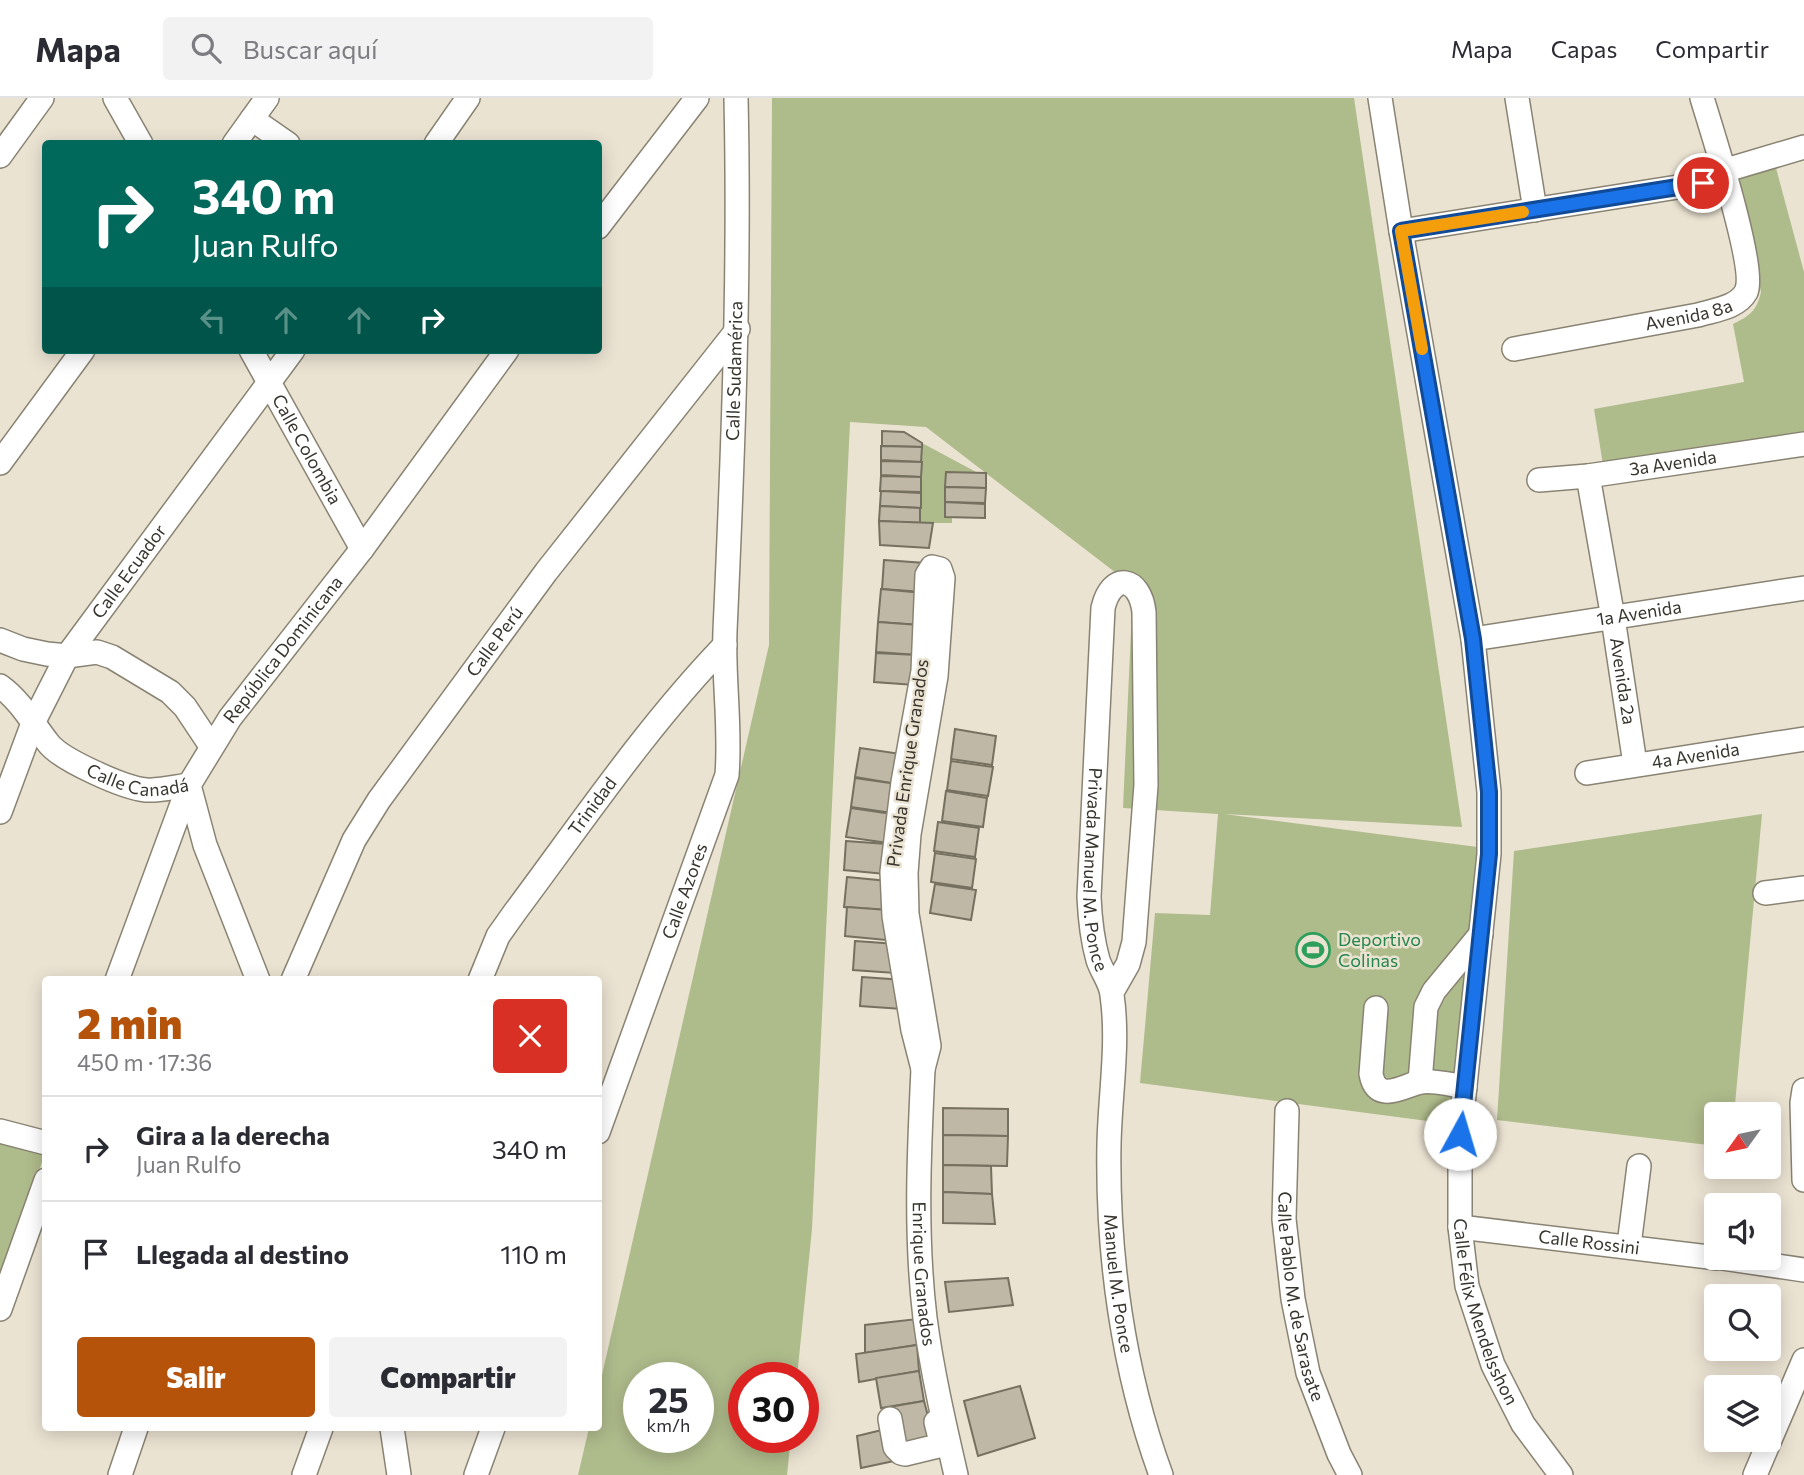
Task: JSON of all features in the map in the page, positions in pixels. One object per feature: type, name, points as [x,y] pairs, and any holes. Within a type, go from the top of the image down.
[{"type":"street","points":[[0,156],[42,98]]},
{"type":"street","points":[[115,98],[139,140]]},
{"type":"street","points":[[237,140],[267,98]]},
{"type":"street","points":[[439,140],[468,98]]},
{"type":"street","points":[[602,222],[697,98]]},
{"type":"street","name":"Calle Sudamérica","points":[[725,645],[738,329],[736,98]]},
{"type":"street","name":"Calle Félix Mendelsshon","points":[[1380,98],[1473,639],[1489,792],[1489,854],[1460,1134],[1460,1227],[1467,1286],[1493,1365],[1523,1424],[1561,1475]]},
{"type":"street","points":[[1517,98],[1535,210]]},
{"type":"street","name":"Avenida 8a","points":[[1514,349],[1698,315],[1726,307],[1744,295],[1748,280],[1723,171],[1702,98]]},
{"type":"street","points":[[252,119],[282,140]]},
{"type":"street","points":[[1401,231],[1703,183],[1723,171],[1804,147]]},
{"type":"street","name":"Calle Perú","points":[[295,976],[348,852],[379,800],[546,572],[738,329]]},
{"type":"street","points":[[0,463],[80,354]]},
{"type":"street","name":"Calle Colombia","points":[[253,354],[362,549]]},
{"type":"street","name":"Calle Ecuador","points":[[0,812],[33,723],[66,656],[290,354]]},
{"type":"street","name":"República Dominicana","points":[[118,976],[189,785],[211,746],[362,549],[504,354]]},
{"type":"street","name":"3a Avenida","points":[[1539,480],[1588,476],[1804,444]]},
{"type":"street","name":"Avenida 2a","points":[[1588,476],[1635,764]]},
{"type":"street","name":"Privada Enrique Granados","points":[[932,567],[936,567],[940,569],[943,578],[936,676],[909,834],[906,873],[907,914],[929,1046],[923,1069],[913,1030],[894,916],[892,873],[903,782],[923,671],[927,575],[932,567]]},
{"type":"street","name":"Privada Manuel M. Ponce","points":[[1111,1088],[1114,1042],[1112,992],[1099,963],[1091,932],[1089,897],[1103,607],[1107,592],[1116,584],[1127,583],[1136,588],[1142,600],[1146,685],[1146,785],[1134,942],[1128,964],[1112,992]]},
{"type":"street","name":"1a Avenida","points":[[1473,639],[1804,588]]},
{"type":"street","points":[[0,640],[23,649],[66,656],[97,652],[112,657],[170,692],[185,707],[211,746]]},
{"type":"street","name":"Trinidad","points":[[482,976],[498,936],[515,912],[641,743],[725,645]]},
{"type":"street","name":"Calle Azores","points":[[602,1121],[727,775],[725,645]]},
{"type":"street","name":"Calle Canadá","points":[[0,686],[11,694],[51,747],[63,757],[126,786],[147,790],[189,785],[205,845],[256,976]]},
{"type":"street","name":"4a Avenida","points":[[1587,773],[1804,739]]},
{"type":"street","points":[[1765,893],[1804,888]]},
{"type":"street","points":[[1420,1082],[1426,1007],[1434,991],[1481,934]]},
{"type":"street","points":[[1376,1008],[1371,1074],[1378,1088],[1396,1091],[1420,1082],[1465,1087]]},
{"type":"street","name":"Enrique Granados","points":[[923,1069],[918,1165],[925,1318],[956,1475]]},
{"type":"street","name":"Manuel M. Ponce","points":[[1111,1088],[1109,1146],[1112,1248],[1127,1356],[1161,1475]]},
{"type":"street","points":[[1804,1090],[1804,1180]]},
{"type":"street","name":"Calle Pablo M. de Sarasate","points":[[1287,1111],[1284,1219],[1293,1299],[1308,1373],[1339,1454],[1350,1475]]},
{"type":"street","points":[[0,1130],[42,1142]]},
{"type":"street","points":[[1629,1245],[1639,1166]]},
{"type":"street","points":[[0,1309],[42,1191]]},
{"type":"street","name":"Calle Rossini","points":[[1460,1227],[1629,1245],[1704,1256]]},
{"type":"street","points":[[1781,1267],[1804,1270]]},
{"type":"street","points":[[1755,1475],[1804,1363]]},
{"type":"street","points":[[890,1419],[895,1447],[901,1453],[938,1446],[940,1438],[929,1397],[930,1393],[937,1389]]},
{"type":"street","points":[[120,1475],[135,1431]]},
{"type":"street","points":[[304,1475],[320,1431]]},
{"type":"street","points":[[392,1431],[399,1475]]},
{"type":"street","points":[[476,1475],[492,1431]]},
{"type":"green space","points":[[772,98],[1354,98],[1462,827],[1224,814],[1485,848],[1458,1125],[1140,1083],[1155,913],[1210,915],[1218,814],[1123,808],[1133,586],[926,427],[850,422],[812,1229],[799,1362],[728,1362],[728,1453],[789,1453],[787,1475],[578,1475],[588,1431],[602,1431],[602,1375],[769,645]]},
{"type":"green space","points":[[1776,168],[1804,272],[1804,441],[1604,471],[1594,409],[1744,382],[1733,324],[1752,312],[1761,292],[1733,180]]},
{"type":"green space","points":[[922,443],[978,473],[946,472],[945,516],[952,517],[952,523],[920,523]]},
{"type":"green space","points":[[1762,814],[1735,1102],[1704,1102],[1704,1144],[1497,1120],[1514,851]]},
{"type":"green space","points":[[0,1137],[42,1153],[42,1162],[0,1279]]},
{"type":"building","points":[[882,431],[904,432],[922,443],[922,447],[882,446]]},
{"type":"building","points":[[881,446],[922,447],[921,462],[881,460]]},
{"type":"building","points":[[881,461],[922,462],[921,477],[881,475]]},
{"type":"building","points":[[946,472],[986,473],[986,488],[945,487]]},
{"type":"building","points":[[881,476],[921,477],[921,492],[880,491]]},
{"type":"building","points":[[945,487],[986,488],[985,503],[945,502]]},
{"type":"building","points":[[881,491],[921,493],[921,508],[880,506]]},
{"type":"building","points":[[945,502],[985,504],[985,518],[945,517]]},
{"type":"building","points":[[880,506],[920,508],[920,523],[879,521]]},
{"type":"building","points":[[879,521],[933,523],[929,548],[880,545]]},
{"type":"building","points":[[884,560],[925,563],[923,592],[882,589]]},
{"type":"building","points":[[881,589],[923,593],[920,625],[878,622]]},
{"type":"building","points":[[878,622],[919,625],[918,655],[876,652]]},
{"type":"building","points":[[876,653],[917,655],[915,685],[874,682]]},
{"type":"building","points":[[955,729],[996,736],[992,765],[951,759]]},
{"type":"building","points":[[860,748],[901,754],[897,784],[855,777]]},
{"type":"building","points":[[951,761],[993,767],[988,796],[947,790]]},
{"type":"building","points":[[855,778],[897,784],[892,813],[851,807]]},
{"type":"building","points":[[946,791],[987,798],[983,827],[942,821]]},
{"type":"building","points":[[851,808],[892,814],[888,843],[846,837]]},
{"type":"building","points":[[938,822],[979,828],[975,857],[934,851]]},
{"type":"building","points":[[846,841],[887,844],[885,874],[844,870]]},
{"type":"building","points":[[935,853],[976,859],[972,888],[931,882]]},
{"type":"building","points":[[847,877],[888,881],[886,910],[844,907]]},
{"type":"building","points":[[935,884],[976,890],[971,920],[930,913]]},
{"type":"building","points":[[847,907],[888,910],[886,940],[845,936]]},
{"type":"building","points":[[855,941],[897,944],[895,973],[853,970]]},
{"type":"building","points":[[862,977],[904,980],[902,1009],[860,1006]]},
{"type":"building","points":[[943,1108],[1008,1109],[1008,1136],[943,1135]]},
{"type":"building","points":[[943,1135],[1008,1136],[1007,1166],[943,1165]]},
{"type":"building","points":[[943,1165],[991,1166],[992,1194],[943,1192]]},
{"type":"building","points":[[943,1192],[992,1194],[995,1224],[943,1223]]},
{"type":"building","points":[[1008,1278],[1013,1305],[949,1312],[945,1282]]},
{"type":"building","points":[[917,1319],[917,1345],[865,1353],[865,1325]]},
{"type":"building","points":[[917,1345],[919,1371],[859,1382],[856,1354]]},
{"type":"building","points":[[919,1371],[924,1401],[881,1408],[876,1378]]},
{"type":"building","points":[[1020,1386],[1035,1438],[978,1456],[964,1401]]},
{"type":"building","points":[[924,1401],[935,1442],[900,1447],[889,1407]]},
{"type":"building","points":[[886,1429],[894,1461],[861,1468],[857,1436]]},
{"type":"slow traffic","points":[[1422,349],[1401,231],[1523,212]]},
{"type":"place","name":"Deportivo Colinas","points":[[1313,950]]},
{"type":"route","points":[[1460,1134],[1489,854],[1489,792],[1473,639],[1401,231],[1703,183]]}]
